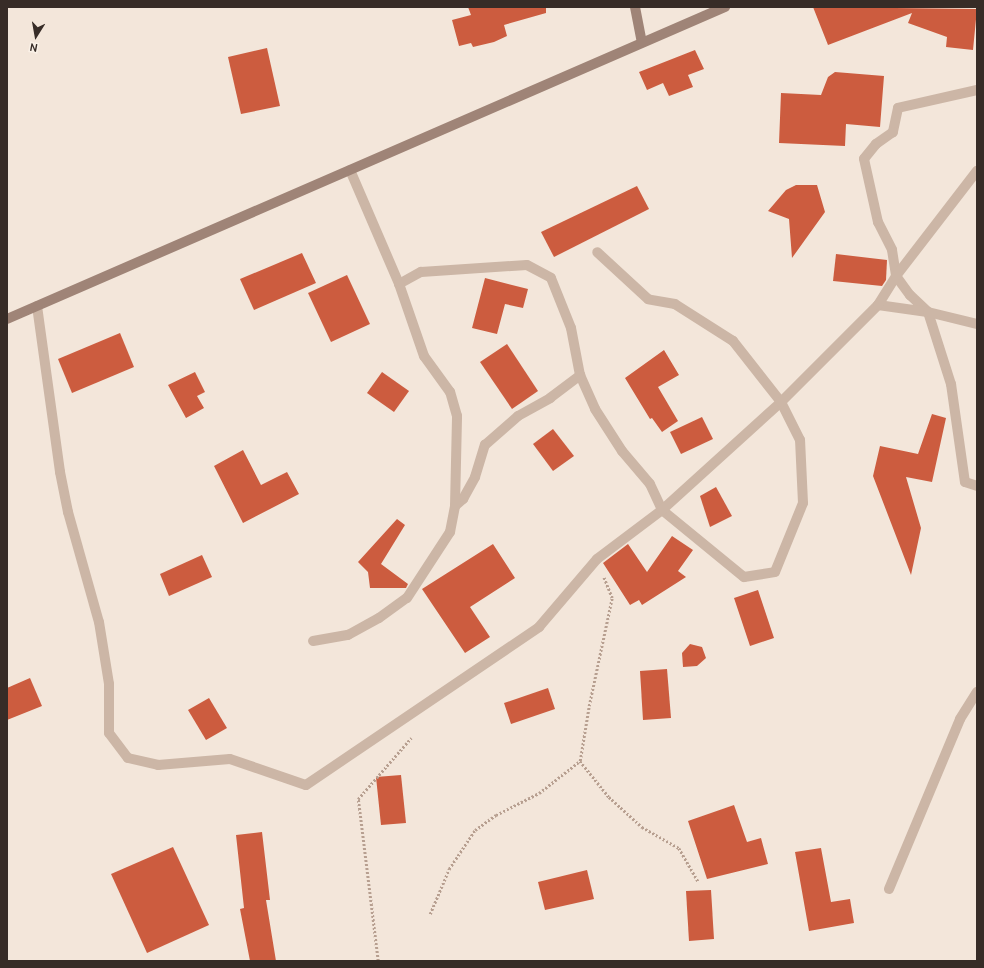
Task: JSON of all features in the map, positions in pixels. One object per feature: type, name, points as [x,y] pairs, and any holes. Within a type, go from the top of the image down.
[{"type":"main road","points":[[635,7],[642,42]]},
{"type":"main road","points":[[7,319],[725,7]]},
{"type":"street","points":[[977,90],[898,108],[893,132],[876,144],[864,159],[878,222],[892,250],[896,276],[910,295],[928,312],[951,384],[966,482],[977,486]]},
{"type":"street","points":[[313,641],[348,635],[379,618],[407,598],[450,532],[455,506],[457,416],[450,392],[424,356],[399,284],[350,170]]},
{"type":"street","points":[[37,306],[60,472],[68,512],[100,622],[109,684],[110,733],[128,758],[158,765],[230,759],[306,785],[539,626],[597,559],[662,510],[781,402],[878,305],[896,276],[977,171]]},
{"type":"street","points":[[399,284],[421,272],[527,265],[551,278],[571,328],[580,375],[595,409],[622,451],[650,484],[662,510],[744,577],[775,572],[803,503],[800,440],[781,402],[733,341],[675,304],[648,299],[597,252]]},
{"type":"street","points":[[878,305],[928,312],[977,324]]},
{"type":"street","points":[[455,506],[463,499],[475,477],[485,445],[518,416],[550,398],[580,375]]},
{"type":"street","points":[[889,889],[960,719],[977,692]]},
{"type":"path","points":[[430,914],[449,869],[475,830],[496,815],[539,793],[580,761],[589,706],[612,598],[597,559]]},
{"type":"path","points":[[378,961],[358,799],[415,733]]},
{"type":"path","points":[[580,761],[608,797],[642,827],[679,848],[698,882]]},
{"type":"building","points":[[468,7],[546,7],[546,13],[504,25],[507,36],[494,42],[473,47],[471,43],[459,46],[452,20],[471,15]]},
{"type":"building","points":[[813,7],[977,9],[973,50],[946,47],[947,37],[908,23],[912,13],[828,45]]},
{"type":"building","points":[[267,48],[280,106],[241,114],[228,57]]},
{"type":"building","points":[[695,50],[704,69],[688,75],[693,87],[669,96],[663,83],[647,90],[639,72]]},
{"type":"building","points":[[835,72],[884,76],[880,127],[846,124],[845,146],[779,143],[781,93],[821,95],[828,77]]},
{"type":"building","points":[[796,185],[817,185],[825,212],[792,258],[789,219],[768,211],[786,190]]},
{"type":"building","points":[[637,186],[649,209],[554,257],[541,232]]},
{"type":"building","points":[[302,253],[316,283],[254,310],[240,279]]},
{"type":"building","points":[[836,254],[887,260],[886,280],[882,286],[833,281]]},
{"type":"building","points":[[347,275],[370,324],[331,342],[308,293]]},
{"type":"building","points":[[485,278],[528,289],[523,308],[505,304],[497,334],[472,328]]},
{"type":"building","points":[[120,333],[134,367],[72,393],[58,359]]},
{"type":"building","points":[[507,344],[538,391],[512,409],[480,362]]},
{"type":"building","points":[[664,350],[679,375],[658,387],[678,421],[662,432],[652,418],[650,419],[625,378]]},
{"type":"building","points":[[195,372],[205,392],[197,396],[204,408],[186,418],[168,385]]},
{"type":"building","points":[[382,372],[409,391],[394,412],[367,393]]},
{"type":"building","points":[[932,414],[946,418],[932,482],[906,477],[921,528],[911,575],[873,476],[880,446],[918,454]]},
{"type":"building","points":[[702,417],[713,439],[681,454],[670,432]]},
{"type":"building","points":[[553,429],[574,456],[553,471],[533,444]]},
{"type":"building","points":[[243,450],[261,485],[287,472],[299,494],[243,523],[214,466]]},
{"type":"building","points":[[716,487],[732,516],[710,527],[700,496]]},
{"type":"building","points":[[397,519],[405,525],[381,564],[408,584],[406,588],[370,588],[368,572],[358,562]]},
{"type":"building","points":[[672,536],[693,550],[678,571],[686,577],[642,605],[639,600],[630,605],[603,563],[628,544],[647,572]]},
{"type":"building","points":[[493,544],[515,578],[470,607],[490,637],[465,653],[422,589]]},
{"type":"building","points":[[202,555],[212,577],[169,596],[160,574]]},
{"type":"building","points":[[758,590],[774,638],[750,646],[734,598]]},
{"type":"building","points":[[690,644],[702,647],[706,658],[697,666],[683,667],[682,653]]},
{"type":"building","points":[[667,669],[671,718],[643,720],[640,671]]},
{"type":"building","points":[[30,678],[42,706],[7,720],[7,688]]},
{"type":"building","points":[[548,688],[555,709],[511,724],[504,703]]},
{"type":"building","points":[[209,698],[227,728],[206,740],[188,710]]},
{"type":"building","points":[[401,775],[406,823],[381,825],[376,777]]},
{"type":"building","points":[[734,805],[747,842],[761,838],[768,864],[707,879],[688,821]]},
{"type":"building","points":[[262,832],[270,900],[266,900],[276,961],[250,961],[240,909],[244,908],[236,835]]},
{"type":"building","points":[[173,847],[209,925],[147,953],[111,874]]},
{"type":"building","points":[[821,848],[831,902],[850,899],[854,923],[809,931],[795,852]]},
{"type":"building","points":[[587,870],[594,899],[545,910],[538,882]]},
{"type":"building","points":[[711,890],[714,939],[689,941],[686,891]]}]
